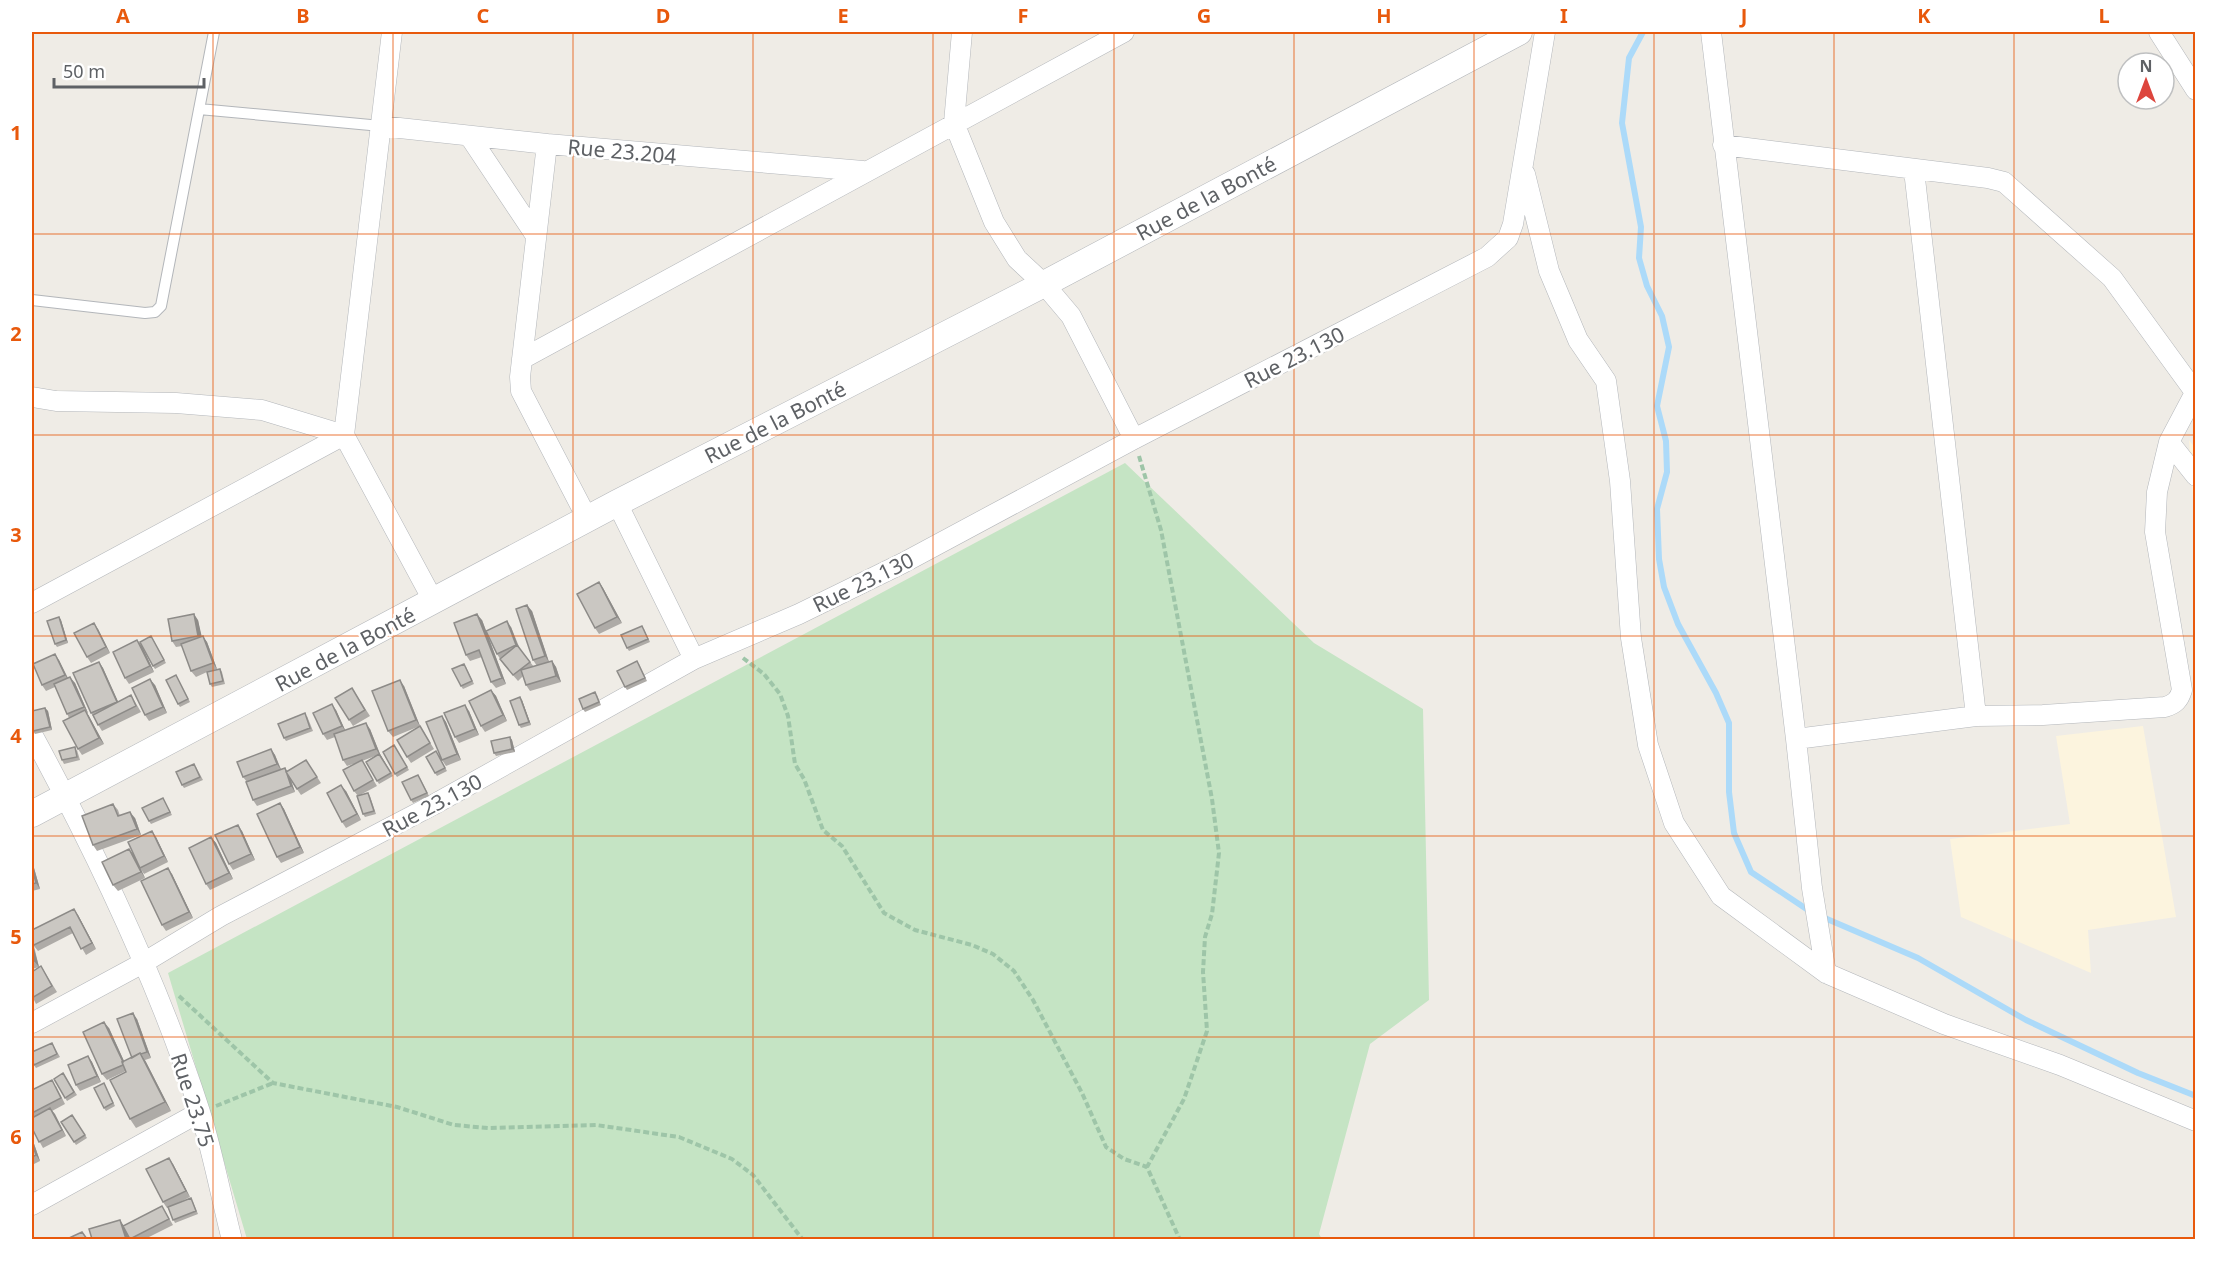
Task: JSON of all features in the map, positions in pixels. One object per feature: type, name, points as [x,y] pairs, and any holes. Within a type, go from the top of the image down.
[{"type":"street","points":[[392,32],[344,435],[434,602]]},
{"type":"street","points":[[957,32],[962,32],[954,123],[994,222],[1017,259],[1044,284],[1071,316],[1134,439]]},
{"type":"street","points":[[522,359],[863,171],[1125,32]]},
{"type":"street","name":"Rue de la Bonté","points":[[32,814],[617,503],[1044,284],[1519,32]]},
{"type":"street","name":"Rue 23.130","points":[[32,1023],[143,963],[222,916],[433,805],[694,659],[799,614],[903,563],[1134,439],[1487,257],[1508,238],[1513,224],[1545,32]]},
{"type":"street","points":[[1711,32],[1812,888],[1826,973]]},
{"type":"street","points":[[2159,32],[2196,90]]},
{"type":"street","name":"Rue 23.204","points":[[381,126],[470,137],[863,171]]},
{"type":"street","points":[[470,137],[536,236]]},
{"type":"street","points":[[547,144],[522,359],[521,391],[588,520]]},
{"type":"street","points":[[1723,145],[1988,178],[2004,182],[2112,278],[2195,391],[2169,442],[2157,492],[2155,532],[2182,690],[2180,698],[2174,704],[2164,707],[2043,715],[1976,716],[1796,739]]},
{"type":"street","points":[[1523,166],[1549,271],[1578,340],[1606,381],[1620,481],[1631,638],[1648,745],[1674,823],[1721,896],[1826,973],[1944,1024],[2060,1065],[2196,1121]]},
{"type":"street","points":[[1914,170],[1976,716]]},
{"type":"street","points":[[32,397],[56,401],[176,403],[262,410],[344,435]]},
{"type":"street","points":[[32,603],[344,435]]},
{"type":"street","points":[[2169,442],[2196,476]]},
{"type":"street","points":[[617,503],[694,659]]},
{"type":"street","name":"Rue 23.75","points":[[32,734],[66,797],[143,963],[200,1112],[232,1239]]},
{"type":"street","points":[[32,1205],[200,1112]]},
{"type":"lane","points":[[32,300],[146,313],[154,312],[161,306],[214,32]]},
{"type":"lane","points":[[199,109],[381,126]]},
{"type":"path","points":[[1134,439],[1161,530],[1212,799],[1219,853],[1212,914],[1205,937],[1203,972],[1207,1031],[1184,1099],[1147,1167]]},
{"type":"path","points":[[725,645],[764,674],[780,694],[788,716],[795,764],[804,779],[823,830],[842,846],[884,913],[915,930],[972,945],[993,954],[1014,971],[1033,1000],[1082,1093],[1106,1147],[1124,1159],[1147,1167],[1180,1239]]},
{"type":"path","points":[[178,995],[273,1083],[397,1107],[454,1125],[489,1128],[596,1125],[679,1137],[732,1159],[753,1175],[803,1239]]},
{"type":"path","points":[[200,1112],[273,1083]]},
{"type":"shaded area","points":[[2189,440],[2195,448],[2195,530]]},
{"type":"shaded area","points":[[2143,726],[2176,917],[2088,930],[2091,973],[1961,917],[1950,839],[2070,824],[2056,736]]},
{"type":"green space","points":[[1125,463],[1314,643],[1423,709],[1429,1000],[1370,1044],[1319,1234],[1322,1239],[247,1239],[168,973]]},
{"type":"building","points":[[599,582],[617,617],[595,628],[577,594]]},
{"type":"building","points":[[527,605],[545,656],[533,660],[516,609]]},
{"type":"building","points":[[194,614],[198,636],[172,641],[168,619]]},
{"type":"building","points":[[477,614],[502,678],[491,682],[479,650],[466,655],[454,623]]},
{"type":"building","points":[[59,617],[66,640],[55,644],[47,621]]},
{"type":"building","points":[[507,621],[516,645],[497,654],[486,631]]},
{"type":"building","points":[[94,623],[106,647],[87,657],[74,633]]},
{"type":"building","points":[[642,626],[648,639],[627,648],[621,635]]},
{"type":"building","points":[[151,636],[164,660],[153,666],[140,642]]},
{"type":"building","points":[[203,636],[213,663],[191,671],[181,644]]},
{"type":"building","points":[[137,640],[150,666],[125,678],[113,652]]},
{"type":"building","points":[[517,645],[530,662],[513,675],[500,659]]},
{"type":"building","points":[[55,654],[65,675],[42,685],[33,664]]},
{"type":"building","points":[[552,661],[556,676],[526,685],[521,670]]},
{"type":"building","points":[[637,661],[645,678],[625,687],[617,671]]},
{"type":"building","points":[[99,662],[117,702],[91,713],[73,673]]},
{"type":"building","points":[[464,664],[472,681],[461,686],[452,669]]},
{"type":"building","points":[[220,669],[223,681],[210,684],[207,672]]},
{"type":"building","points":[[176,675],[188,699],[178,704],[166,680]]},
{"type":"building","points":[[70,677],[84,707],[67,714],[54,684]]},
{"type":"building","points":[[150,679],[163,707],[145,715],[132,688]]},
{"type":"building","points":[[400,680],[416,720],[388,731],[372,691]]},
{"type":"building","points":[[352,688],[365,710],[349,720],[335,698]]},
{"type":"building","points":[[491,690],[503,715],[481,726],[469,701]]},
{"type":"building","points":[[595,692],[599,702],[583,709],[579,699]]},
{"type":"building","points":[[131,695],[136,706],[98,725],[93,715]]},
{"type":"building","points":[[520,697],[529,722],[519,725],[510,701]]},
{"type":"building","points":[[332,704],[342,726],[323,734],[313,713]]},
{"type":"building","points":[[465,705],[475,729],[455,737],[444,713]]},
{"type":"building","points":[[45,708],[50,727],[33,731],[32,711]]},
{"type":"building","points":[[85,710],[99,738],[78,749],[63,721]]},
{"type":"building","points":[[305,713],[310,728],[284,738],[278,724]]},
{"type":"building","points":[[442,716],[457,754],[442,760],[426,722]]},
{"type":"building","points":[[366,723],[376,749],[343,760],[334,734]]},
{"type":"building","points":[[420,726],[430,743],[407,757],[397,740]]},
{"type":"building","points":[[510,737],[512,749],[494,753],[491,741]]},
{"type":"building","points":[[394,745],[407,767],[395,774],[383,752]]},
{"type":"building","points":[[75,747],[77,757],[62,760],[59,751]]},
{"type":"building","points":[[271,749],[277,764],[243,777],[237,762]]},
{"type":"building","points":[[436,751],[445,768],[435,773],[426,757]]},
{"type":"building","points":[[379,754],[391,773],[377,781],[366,762]]},
{"type":"building","points":[[306,760],[317,777],[297,789],[286,772]]},
{"type":"building","points":[[362,760],[373,780],[354,791],[343,770]]},
{"type":"building","points":[[194,764],[200,777],[182,785],[176,772]]},
{"type":"building","points":[[285,768],[291,786],[253,800],[246,782]]},
{"type":"building","points":[[418,775],[427,793],[411,800],[402,782]]},
{"type":"building","points":[[341,785],[357,814],[342,822],[327,793]]},
{"type":"building","points":[[368,793],[374,811],[363,814],[357,796]]},
{"type":"building","points":[[163,798],[170,812],[149,821],[142,808]]},
{"type":"building","points":[[280,803],[300,847],[277,857],[257,814]]},
{"type":"building","points":[[113,804],[118,816],[130,812],[137,829],[93,845],[82,816]]},
{"type":"building","points":[[238,825],[251,854],[229,864],[215,835]]},
{"type":"building","points":[[152,831],[164,856],[140,868],[128,842]]},
{"type":"building","points":[[211,837],[229,873],[206,884],[189,848]]},
{"type":"building","points":[[129,849],[141,872],[113,885],[102,862]]},
{"type":"building","points":[[32,868],[36,883],[32,884]]},
{"type":"building","points":[[168,868],[189,912],[162,925],[141,881]]},
{"type":"building","points":[[74,909],[92,943],[81,949],[70,927],[34,945],[32,930]]},
{"type":"building","points":[[41,966],[52,986],[32,998],[32,972]]},
{"type":"building","points":[[133,1013],[147,1052],[132,1058],[117,1019]]},
{"type":"building","points":[[104,1022],[123,1065],[102,1074],[83,1032]]},
{"type":"building","points":[[52,1043],[57,1054],[34,1065],[32,1052]]},
{"type":"building","points":[[140,1053],[165,1102],[130,1119],[110,1080],[126,1072],[122,1062]]},
{"type":"building","points":[[88,1056],[97,1076],[76,1085],[68,1065]]},
{"type":"building","points":[[63,1073],[74,1092],[65,1098],[54,1079]]},
{"type":"building","points":[[52,1080],[61,1098],[32,1113],[32,1090]]},
{"type":"building","points":[[104,1083],[113,1103],[104,1108],[94,1088]]},
{"type":"building","points":[[50,1108],[62,1130],[39,1142],[32,1128],[32,1118]]},
{"type":"building","points":[[72,1115],[85,1135],[74,1142],[61,1122]]},
{"type":"building","points":[[32,1143],[36,1155],[32,1157]]},
{"type":"building","points":[[169,1158],[186,1191],[163,1202],[146,1169]]},
{"type":"building","points":[[191,1198],[196,1211],[173,1220],[168,1207]]},
{"type":"building","points":[[162,1206],[169,1219],[130,1239],[123,1226]]},
{"type":"building","points":[[120,1220],[126,1239],[92,1239],[89,1229]]},
{"type":"building","points":[[82,1232],[87,1239],[67,1239]]},
{"type":"waterway","points":[[1643,32],[1629,58],[1622,123],[1641,227],[1639,258],[1647,286],[1662,316],[1669,347],[1657,406],[1666,441],[1667,472],[1657,509],[1659,559],[1664,587],[1678,624],[1716,693],[1729,723],[1729,792],[1734,833],[1751,872],[1811,912]]},
{"type":"waterway","points":[[1820,916],[1918,958],[2026,1020],[2138,1073],[2196,1096]]}]
